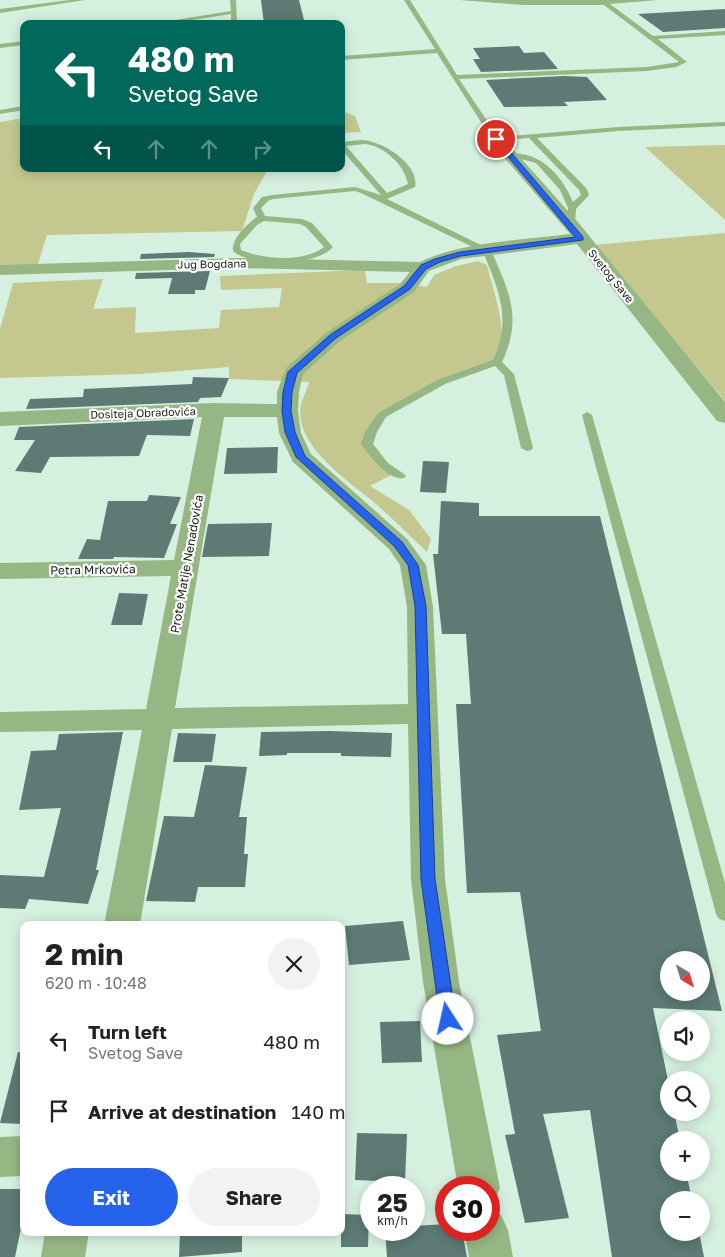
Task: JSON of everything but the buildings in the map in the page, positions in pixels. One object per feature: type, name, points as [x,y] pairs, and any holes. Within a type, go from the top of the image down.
[{"type":"street","name":"Svetog Save","points":[[496,139],[574,224],[725,416]]},
{"type":"street","points":[[476,1176],[441,982],[428,879],[420,606],[413,565],[398,544],[301,457],[290,432],[287,411],[288,392],[293,372],[333,337],[407,288],[423,267],[438,260],[487,250],[574,224]]},
{"type":"street","name":"Jug Bogdana","points":[[0,270],[238,263],[423,267]]},
{"type":"street","name":"Dositeja Obradovića","points":[[0,419],[214,410],[287,411]]},
{"type":"street","name":"Prote Matije Nenadovića","points":[[123,921],[214,410]]},
{"type":"street","name":"Petra Mrkovića","points":[[0,571],[186,568]]},
{"type":"street","points":[[0,722],[423,714]]},
{"type":"street","points":[[0,1157],[20,1156]]},
{"type":"street","points":[[63,1257],[66,1236]]},
{"type":"street","points":[[488,1241],[491,1257]]},
{"type":"lane","points":[[0,11],[82,0]]},
{"type":"lane","points":[[233,0],[233,20]]},
{"type":"lane","points":[[407,0],[454,77],[496,139],[618,129],[725,124]]},
{"type":"lane","points":[[463,0],[523,3],[582,1],[605,3],[655,0]]},
{"type":"lane","points":[[454,77],[647,69],[684,62],[605,3]]},
{"type":"lane","points":[[180,20],[232,12]]},
{"type":"lane","points":[[652,38],[725,33]]},
{"type":"lane","points":[[0,36],[11,45]]},
{"type":"lane","points":[[0,46],[20,44]]},
{"type":"lane","points":[[345,58],[438,51]]},
{"type":"lane","points":[[0,112],[20,109]]},
{"type":"lane","points":[[531,136],[583,188],[584,195],[574,224]]},
{"type":"lane","points":[[345,144],[358,142],[381,145],[411,176],[412,185],[382,197]]},
{"type":"lane","points":[[345,151],[382,197]]},
{"type":"lane","points":[[262,218],[257,208],[264,200],[272,197],[349,189],[364,191],[382,197],[487,250],[509,310],[509,326],[502,354],[497,362],[441,382],[382,415],[371,432],[367,444],[384,465],[400,476]]},
{"type":"lane","points":[[262,218],[302,222],[309,225],[329,247],[325,252],[312,258],[256,259],[245,256],[237,251],[236,244],[262,218]]},
{"type":"lane","points":[[497,362],[509,374],[527,448]]},
{"type":"lane","points":[[587,415],[725,914]]},
{"type":"green space","points":[[345,112],[355,116],[361,132],[345,133]]},
{"type":"green space","points":[[20,119],[20,172],[266,172],[254,194],[242,231],[47,235],[35,273],[0,274],[0,122]]},
{"type":"green space","points":[[725,145],[725,220],[645,147]]},
{"type":"green space","points":[[725,233],[725,401],[593,245]]},
{"type":"green space","points":[[478,261],[487,265],[502,327],[501,352],[497,362],[441,382],[382,415],[367,444],[395,473],[370,486],[409,510],[431,539],[427,552],[317,452],[302,426],[300,412],[309,382],[229,379],[229,367],[141,374],[0,378],[0,329],[13,283],[103,279],[93,309],[136,307],[135,333],[219,328],[221,310],[279,307],[282,288],[221,290],[220,276],[365,270],[367,283],[403,283],[427,287],[434,275],[456,266]]},
{"type":"route","points":[[448,1019],[441,982],[428,879],[420,606],[413,565],[398,544],[321,477],[301,457],[290,432],[287,411],[288,392],[293,372],[333,337],[407,288],[423,267],[438,260],[460,254],[580,238],[571,225],[496,139]]}]
